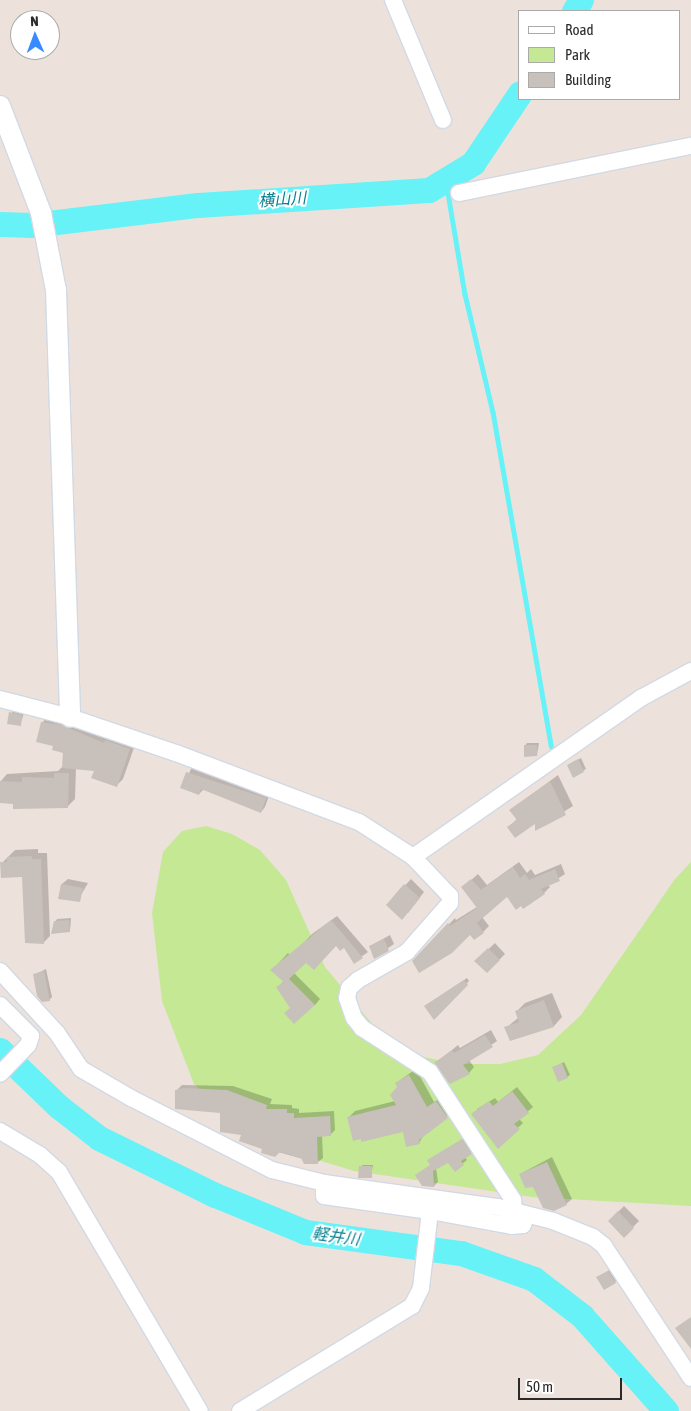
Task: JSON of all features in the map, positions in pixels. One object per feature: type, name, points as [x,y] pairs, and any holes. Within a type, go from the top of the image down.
[{"type":"street","points":[[393,0],[443,120]]},
{"type":"street","points":[[0,106],[41,213],[47,234],[56,290],[70,717]]},
{"type":"street","points":[[459,193],[691,146]]},
{"type":"street","points":[[413,857],[641,698],[691,671]]},
{"type":"street","points":[[0,699],[70,717],[359,822],[413,857],[450,896],[450,903],[407,952],[358,980],[350,988],[347,998],[354,1018],[362,1028],[430,1072],[510,1194],[520,1213],[523,1224],[512,1226],[429,1218],[324,1196],[324,1183]]},
{"type":"street","points":[[0,971],[57,1033],[81,1069],[272,1170],[324,1183],[464,1201],[520,1213],[580,1231],[604,1246],[691,1378]]},
{"type":"street","points":[[0,1005],[31,1036],[28,1044],[0,1074]]},
{"type":"street","points":[[0,1131],[40,1155],[59,1172],[200,1411]]},
{"type":"street","points":[[240,1411],[405,1312],[421,1288],[429,1218]]},
{"type":"green space","points":[[206,826],[232,834],[260,850],[286,880],[325,967],[374,1026],[398,1045],[424,1057],[456,1064],[500,1064],[538,1055],[581,1015],[675,879],[691,862],[691,1206],[532,1197],[354,1171],[285,1150],[239,1125],[194,1084],[162,1001],[152,913],[163,852],[182,831]]},
{"type":"building","points":[[9,712],[22,715],[21,726],[7,724]]},
{"type":"building","points":[[41,722],[62,725],[104,743],[105,740],[130,749],[117,787],[91,778],[94,771],[62,768],[63,753],[52,750],[53,746],[36,742]]},
{"type":"building","points":[[524,745],[537,745],[537,756],[524,757]]},
{"type":"building","points":[[578,759],[584,772],[573,778],[567,765]]},
{"type":"building","points":[[186,772],[266,798],[261,813],[201,789],[199,795],[180,788]]},
{"type":"building","points":[[54,773],[69,773],[68,808],[13,809],[13,804],[0,803],[0,781],[22,782],[22,777],[54,778]]},
{"type":"building","points":[[550,781],[566,815],[535,831],[535,824],[515,838],[507,827],[517,820],[509,810]]},
{"type":"building","points":[[32,856],[32,859],[41,859],[44,944],[25,943],[22,877],[1,878],[0,862],[7,862],[7,857]]},
{"type":"building","points":[[513,867],[520,878],[525,874],[529,880],[555,869],[560,881],[541,889],[545,894],[523,909],[521,906],[516,910],[507,897],[477,923],[484,933],[474,940],[470,935],[452,953],[419,973],[412,961],[448,923],[450,926],[477,908],[461,887],[471,879],[481,890]]},
{"type":"building","points":[[61,884],[83,888],[80,902],[58,899]]},
{"type":"building","points":[[404,884],[420,898],[402,920],[386,905]]},
{"type":"building","points":[[69,920],[70,932],[51,934],[54,921]]},
{"type":"building","points":[[331,920],[363,958],[354,964],[344,948],[340,951],[336,946],[314,970],[306,963],[289,979],[315,1005],[294,1024],[284,1013],[290,1008],[276,987],[284,982],[270,970]]},
{"type":"building","points":[[384,939],[389,951],[374,959],[369,946]]},
{"type":"building","points":[[488,948],[500,960],[487,973],[474,961]]},
{"type":"building","points":[[44,971],[50,1001],[42,1002],[37,996],[33,974]]},
{"type":"building","points":[[464,980],[468,985],[434,1020],[424,1006]]},
{"type":"building","points":[[544,1000],[554,1027],[510,1041],[504,1027],[519,1022],[515,1011]]},
{"type":"building","points":[[485,1035],[493,1047],[463,1065],[470,1074],[450,1084],[434,1063],[452,1050],[454,1053]]},
{"type":"building","points":[[562,1063],[568,1078],[558,1082],[552,1067]]},
{"type":"building","points":[[409,1075],[427,1107],[436,1101],[448,1118],[419,1140],[420,1144],[406,1147],[403,1132],[361,1142],[361,1139],[353,1141],[347,1117],[396,1105],[390,1095],[397,1087],[395,1083]]},
{"type":"building","points":[[184,1088],[227,1090],[267,1105],[266,1109],[287,1109],[287,1113],[294,1113],[294,1118],[330,1116],[331,1136],[317,1137],[318,1164],[304,1164],[301,1158],[280,1152],[275,1157],[261,1153],[262,1149],[239,1141],[241,1135],[220,1132],[220,1113],[175,1109],[175,1090]]},
{"type":"building","points":[[512,1091],[529,1113],[514,1124],[520,1129],[498,1149],[471,1114],[489,1101],[493,1106]]},
{"type":"building","points":[[462,1139],[472,1154],[461,1161],[464,1165],[455,1172],[448,1163],[433,1171],[434,1187],[422,1186],[415,1175],[430,1165],[427,1160]]},
{"type":"building","points":[[547,1162],[567,1205],[554,1211],[543,1208],[533,1187],[525,1188],[519,1174]]},
{"type":"building","points":[[359,1166],[372,1166],[372,1178],[358,1178]]},
{"type":"building","points":[[618,1211],[634,1228],[624,1238],[608,1221]]},
{"type":"building","points":[[608,1271],[616,1283],[604,1290],[596,1277]]},
{"type":"building","points":[[691,1317],[691,1349],[675,1328]]},
{"type":"waterway","name":"横山川","points":[[575,10],[581,0]]},
{"type":"waterway","name":"横山川","points":[[0,224],[32,225],[198,205],[429,190],[473,163],[518,96]]},
{"type":"waterway","points":[[446,181],[465,294],[493,412],[551,746]]},
{"type":"waterway","name":"軽井川","points":[[0,1050],[58,1106],[99,1138],[215,1195],[305,1232],[461,1253],[534,1279],[582,1316],[666,1411]]}]
